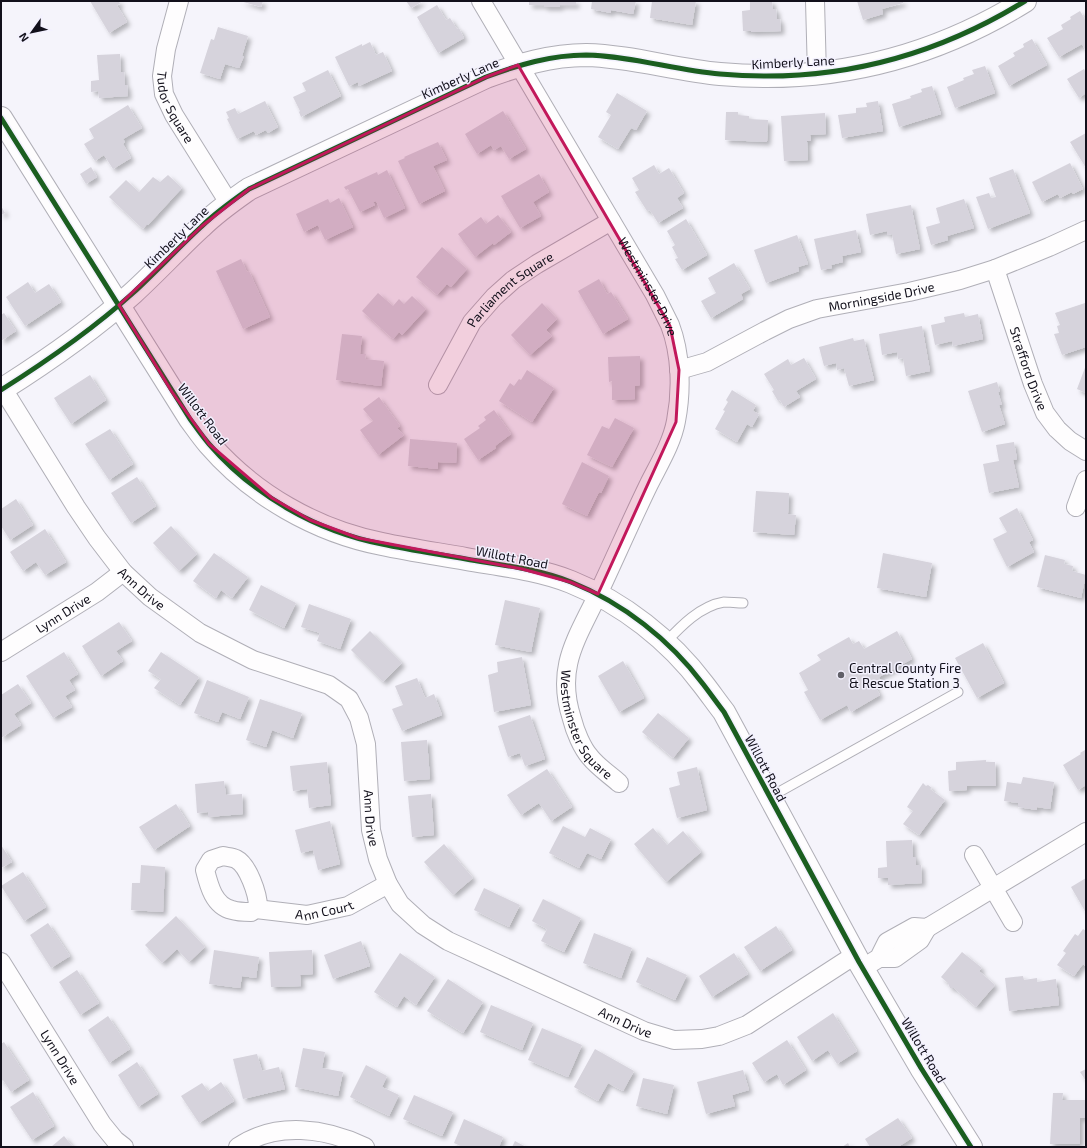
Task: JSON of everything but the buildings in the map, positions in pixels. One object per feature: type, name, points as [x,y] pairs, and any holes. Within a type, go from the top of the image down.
[{"type":"main road","name":"Kimberly Lane","points":[[2,390],[78,338],[119,306],[202,226],[229,203],[249,189],[486,77],[518,65],[547,59],[585,55],[617,58],[719,74],[774,76],[838,72],[899,58],[932,48],[990,21],[1025,1]]},
{"type":"main road","name":"Willott Road","points":[[3,124],[176,398],[209,444],[249,482],[272,498],[310,520],[358,538],[381,544],[529,570],[570,582],[598,594],[646,626],[680,657],[703,683],[724,712],[770,797],[866,960],[918,1062],[969,1146]]},
{"type":"street","name":"Tudor Square","points":[[179,1],[166,49],[162,76],[164,94],[174,115],[229,203]]},
{"type":"street","name":"Westminster Drive","points":[[481,1],[655,295],[670,326],[676,347],[679,370],[679,399],[676,422],[669,442],[624,534],[598,594]]},
{"type":"street","points":[[815,1],[818,74]]},
{"type":"street","name":"Parliament Square","points":[[438,385],[472,322],[494,297],[513,280],[537,264],[611,221]]},
{"type":"street","name":"Morningside Drive","points":[[679,370],[707,362],[764,331],[789,319],[817,309],[909,292],[960,280],[995,269],[1086,230]]},
{"type":"street","name":"Strafford Drive","points":[[995,269],[1033,384],[1045,413],[1057,429],[1086,451]]},
{"type":"street","name":"Ann Drive","points":[[2,390],[97,538],[123,572],[150,597],[200,633],[253,660],[329,685],[349,698],[359,718],[366,744],[371,830],[378,859],[388,884],[400,904],[423,925],[448,941],[644,1031],[674,1040],[702,1039],[719,1036],[747,1025],[866,960]]},
{"type":"street","points":[[1076,508],[1086,480]]},
{"type":"street","name":"Lynn Drive","points":[[1,652],[97,592],[123,572]]},
{"type":"street","name":"Westminster Square","points":[[598,594],[575,639],[567,664],[565,683],[567,706],[575,731],[589,757],[619,783]]},
{"type":"street","points":[[866,960],[887,942],[914,927],[927,928],[1086,832]]},
{"type":"street","points":[[974,855],[1014,922]]},
{"type":"street","name":"Ann Court","points":[[256,909],[307,915],[348,906],[388,884]]},
{"type":"street","name":"Lynn Drive","points":[[1,962],[102,1124],[115,1140],[124,1147]]},
{"type":"street","points":[[238,1147],[247,1141],[273,1132],[305,1130],[325,1133],[365,1147]]},
{"type":"lane","points":[[665,642],[683,624],[708,608],[724,602],[743,603]]},
{"type":"lane","points":[[770,797],[958,692]]},
{"type":"highlighted area","points":[[518,65],[670,326],[679,370],[676,422],[598,594],[570,582],[522,569],[358,538],[310,520],[272,498],[209,444],[172,392],[119,305],[202,226],[249,189],[486,77]]},
{"type":"cycle path","points":[[1,390],[86,332],[133,293],[212,216],[249,189],[486,77],[510,68],[547,59],[573,55],[603,56],[636,60],[720,74],[761,76],[801,75],[840,71],[879,63],[916,52],[953,38],[989,21],[1025,1]]},
{"type":"cycle path","points":[[1,118],[190,419],[209,444],[245,479],[266,495],[287,508],[333,530],[357,538],[403,548],[506,565],[546,574],[571,582],[627,612],[644,624],[676,652],[724,712],[859,962],[921,1068],[971,1147]]},
{"type":"place","name":"Central County Fire & Rescue Station 3","points":[[841,675]]}]
